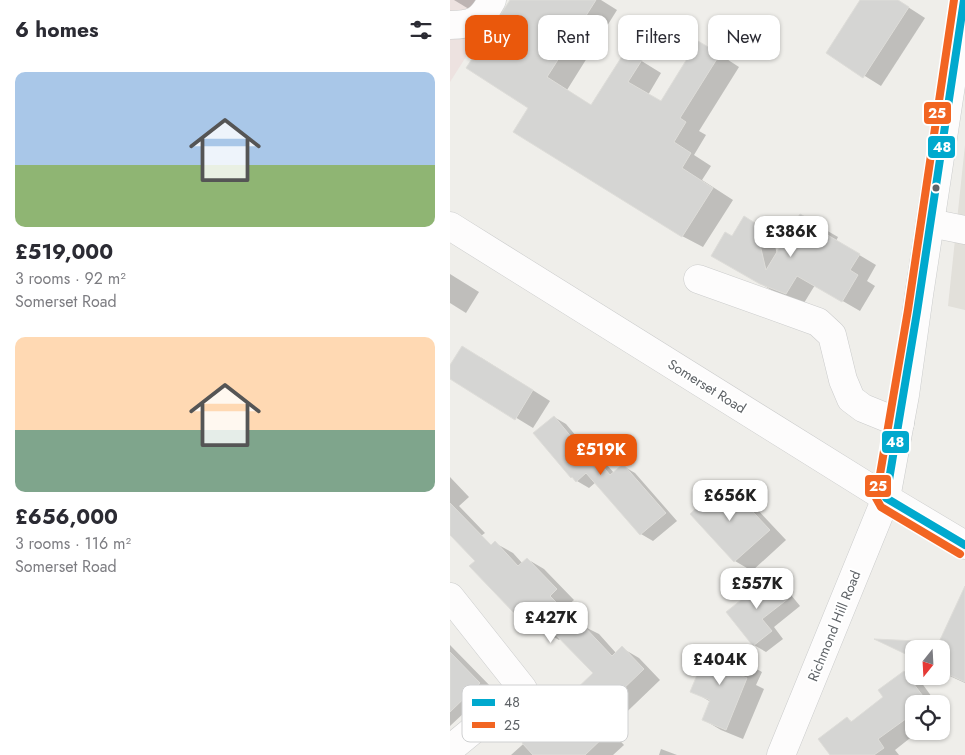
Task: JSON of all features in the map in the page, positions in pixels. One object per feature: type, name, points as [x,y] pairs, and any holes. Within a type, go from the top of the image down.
[{"type":"street","points":[[450,25],[468,25],[485,13],[492,0]]},
{"type":"street","name":"Richmond Hill Road","points":[[781,755],[886,498],[900,422],[930,223],[957,97],[964,0]]},
{"type":"street","points":[[930,223],[965,230]]},
{"type":"street","name":"Somerset Road","points":[[450,226],[886,498],[965,545]]},
{"type":"street","points":[[698,279],[818,322],[832,335],[843,380],[851,399],[863,408],[900,422]]},
{"type":"street","points":[[450,597],[520,685]]},
{"type":"street","points":[[450,749],[462,738]]},
{"type":"shaded area","points":[[450,0],[502,0],[492,15],[465,15],[465,58],[450,82]]},
{"type":"shaded area","points":[[965,145],[965,310],[948,306]]},
{"type":"building","points":[[510,0],[596,0],[586,15],[538,15],[538,60],[558,60],[547,77],[591,105],[620,60],[642,60],[628,82],[661,101],[686,60],[698,60],[698,41],[708,47],[708,60],[716,60],[680,118],[686,122],[674,142],[691,153],[682,168],[713,188],[682,237],[513,132],[528,108],[466,68],[471,60],[528,60],[528,15],[500,15]]},
{"type":"building","points":[[860,0],[898,0],[909,7],[863,78],[826,53]]},
{"type":"building","points":[[800,214],[821,226],[819,230],[860,254],[850,270],[858,275],[842,302],[797,276],[786,294],[760,284],[711,256],[725,232],[732,236],[744,216],[755,223],[766,270]]},
{"type":"building","points":[[462,346],[533,390],[515,420],[450,379],[450,365]]},
{"type":"building","points":[[554,416],[578,445],[582,441],[610,475],[623,464],[666,513],[640,535],[586,473],[576,482],[571,478],[533,433]]},
{"type":"building","points":[[726,480],[738,496],[770,530],[734,562],[690,514]]},
{"type":"building","points":[[450,503],[491,545],[495,541],[518,566],[527,558],[557,589],[550,596],[579,625],[581,623],[612,656],[622,646],[644,669],[627,685],[580,685],[593,673],[547,626],[541,631],[518,608],[514,613],[469,566],[475,561],[450,535]]},
{"type":"building","points":[[771,576],[789,598],[762,619],[772,631],[753,646],[726,612]]},
{"type":"building","points":[[965,586],[965,682],[950,675],[950,640],[940,640]]},
{"type":"building","points":[[874,639],[905,640],[905,654]]},
{"type":"building","points":[[709,646],[745,661],[739,675],[747,678],[726,730],[702,720],[710,700],[690,692]]},
{"type":"building","points":[[450,652],[480,683],[478,685],[462,685],[462,700],[450,712]]},
{"type":"building","points":[[904,671],[905,685],[915,685],[922,695],[905,695],[905,720],[878,739],[884,748],[874,755],[830,755],[818,739],[847,717],[851,722],[883,697],[878,690]]},
{"type":"building","points":[[599,742],[585,755],[533,755],[522,743]]},
{"type":"transit line","name":"25","points":[[954,0],[908,310],[876,498],[881,507],[960,554]]},
{"type":"transit line","name":"48","points":[[964,0],[917,312],[886,498],[965,545]]}]
